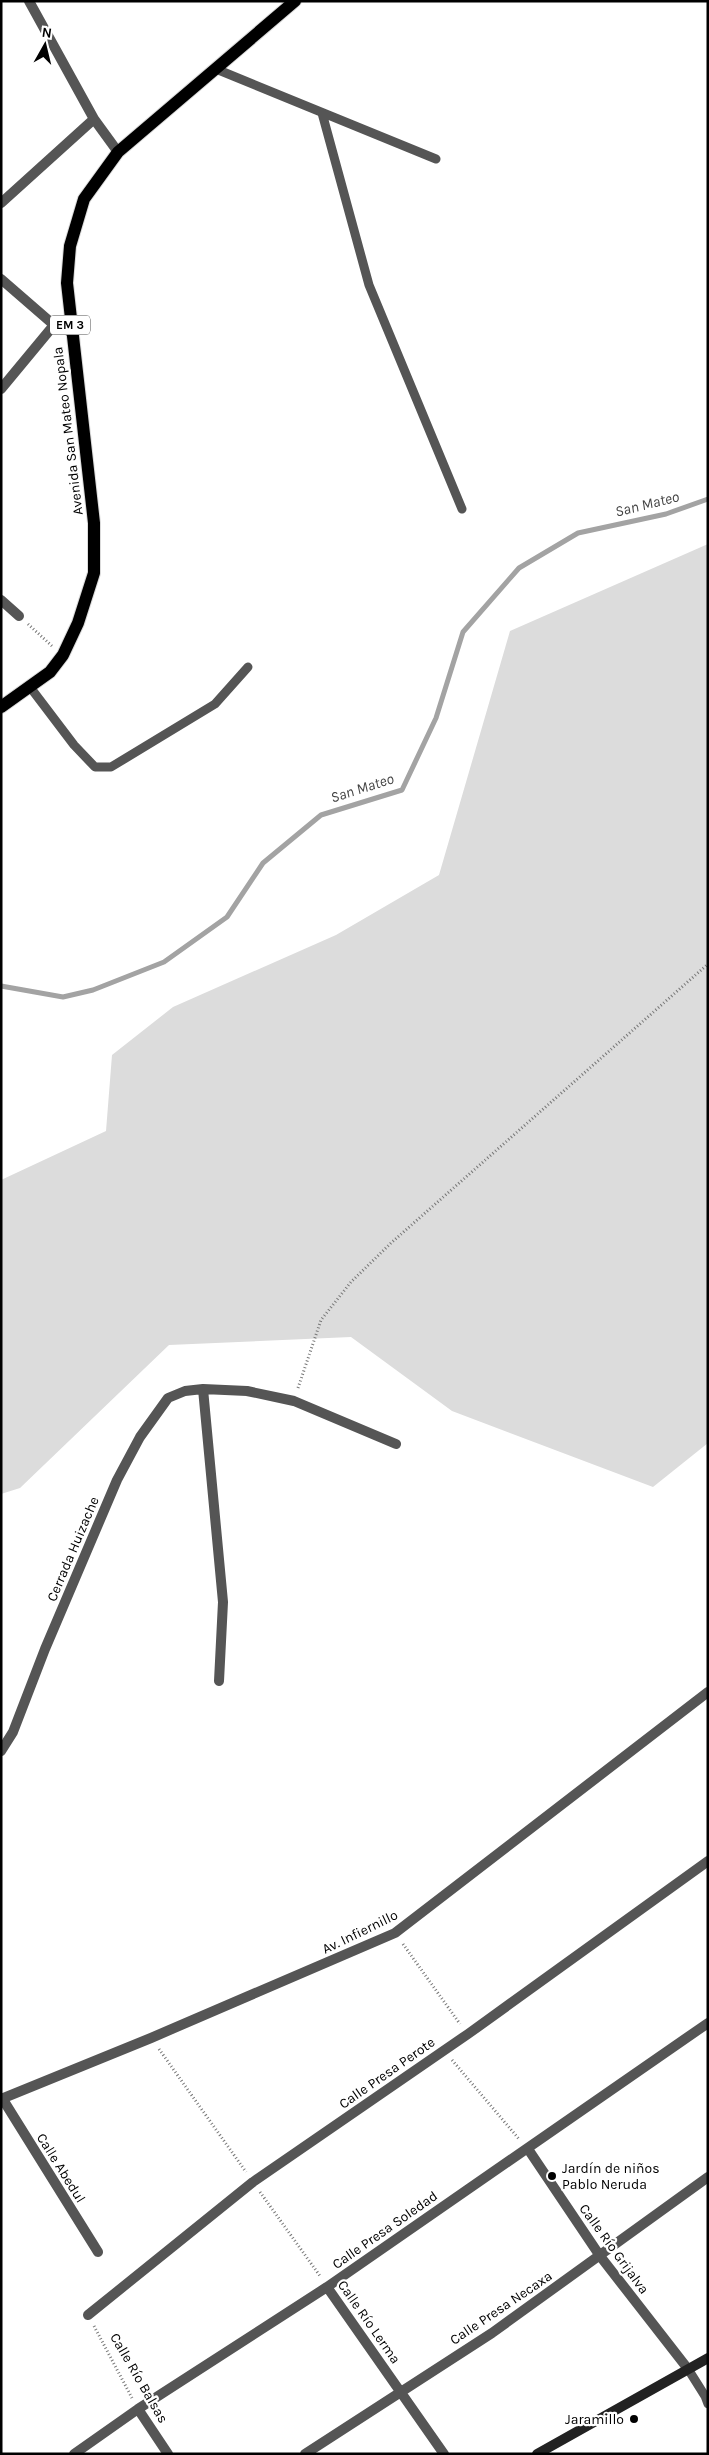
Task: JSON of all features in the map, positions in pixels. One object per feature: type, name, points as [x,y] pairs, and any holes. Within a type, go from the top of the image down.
[{"type":"main road","name":"Avenida San Mateo Nopala","points":[[1,707],[50,672],[63,655],[78,623],[94,573],[93,513],[84,421],[71,332],[67,283],[70,246],[84,199],[118,152],[295,1]]},
{"type":"main road","points":[[538,2454],[708,2358]]},
{"type":"street","points":[[29,1],[94,120],[118,152]]},
{"type":"street","points":[[1,202],[94,120]]},
{"type":"street","points":[[1,279],[54,325],[71,332]]},
{"type":"street","points":[[1,389],[54,325]]},
{"type":"street","points":[[1,600],[19,616]]},
{"type":"street","points":[[204,1389],[223,1602],[219,1681]]},
{"type":"street","name":"Cerrada Huizache","points":[[1,1751],[13,1732],[45,1649],[117,1480],[140,1437],[168,1398],[185,1391],[204,1389],[247,1391],[294,1401],[396,1444]]},
{"type":"street","name":"Av. Infiernillo","points":[[2,2098],[151,2038],[395,1933],[708,1692]]},
{"type":"street","name":"Calle Presa Perote","points":[[88,2316],[253,2182],[468,2034],[708,1861]]},
{"type":"street","name":"Calle Presa Soledad","points":[[74,2454],[138,2409],[327,2287],[708,2022]]},
{"type":"street","name":"Calle Abedul","points":[[2,2098],[98,2252]]},
{"type":"street","name":"Calle Río Grijalva","points":[[528,2149],[600,2256],[688,2369]]},
{"type":"street","name":"Calle Presa Necaxa","points":[[305,2454],[492,2333],[708,2176]]},
{"type":"street","name":"Calle Río Lerma","points":[[327,2287],[444,2454]]},
{"type":"street","name":"Calle Río Balsas","points":[[138,2409],[168,2454]]},
{"type":"lane","points":[[216,69],[436,159]]},
{"type":"lane","points":[[322,113],[369,285],[462,509]]},
{"type":"lane","points":[[30,687],[74,745],[96,767],[111,768],[215,704],[248,667]]},
{"type":"lane","points":[[688,2369],[708,2404]]},
{"type":"path","points":[[19,616],[63,655]]},
{"type":"path","points":[[294,1401],[321,1320],[351,1282],[391,1242],[708,964]]},
{"type":"path","points":[[395,1933],[468,2034]]},
{"type":"path","name":"Calle Río Lerma","points":[[151,2038],[327,2287]]},
{"type":"path","points":[[444,2050],[528,2149]]},
{"type":"path","name":"Calle Río Balsas","points":[[88,2316],[138,2409]]},
{"type":"shaded area","points":[[708,544],[708,1443],[653,1487],[452,1411],[351,1337],[169,1345],[20,1488],[1,1494],[1,1180],[106,1131],[112,1055],[173,1007],[336,935],[439,875],[510,631]]},
{"type":"waterway","name":"San Mateo","points":[[1,986],[63,997],[93,990],[164,962],[227,917],[263,863],[321,815],[402,790],[436,718],[463,632],[519,568],[578,533],[666,514],[708,499]]},
{"type":"place","name":"Jardín de niños Pablo Neruda","points":[[552,2176]]},
{"type":"place","name":"Jaramillo","points":[[634,2419]]}]
